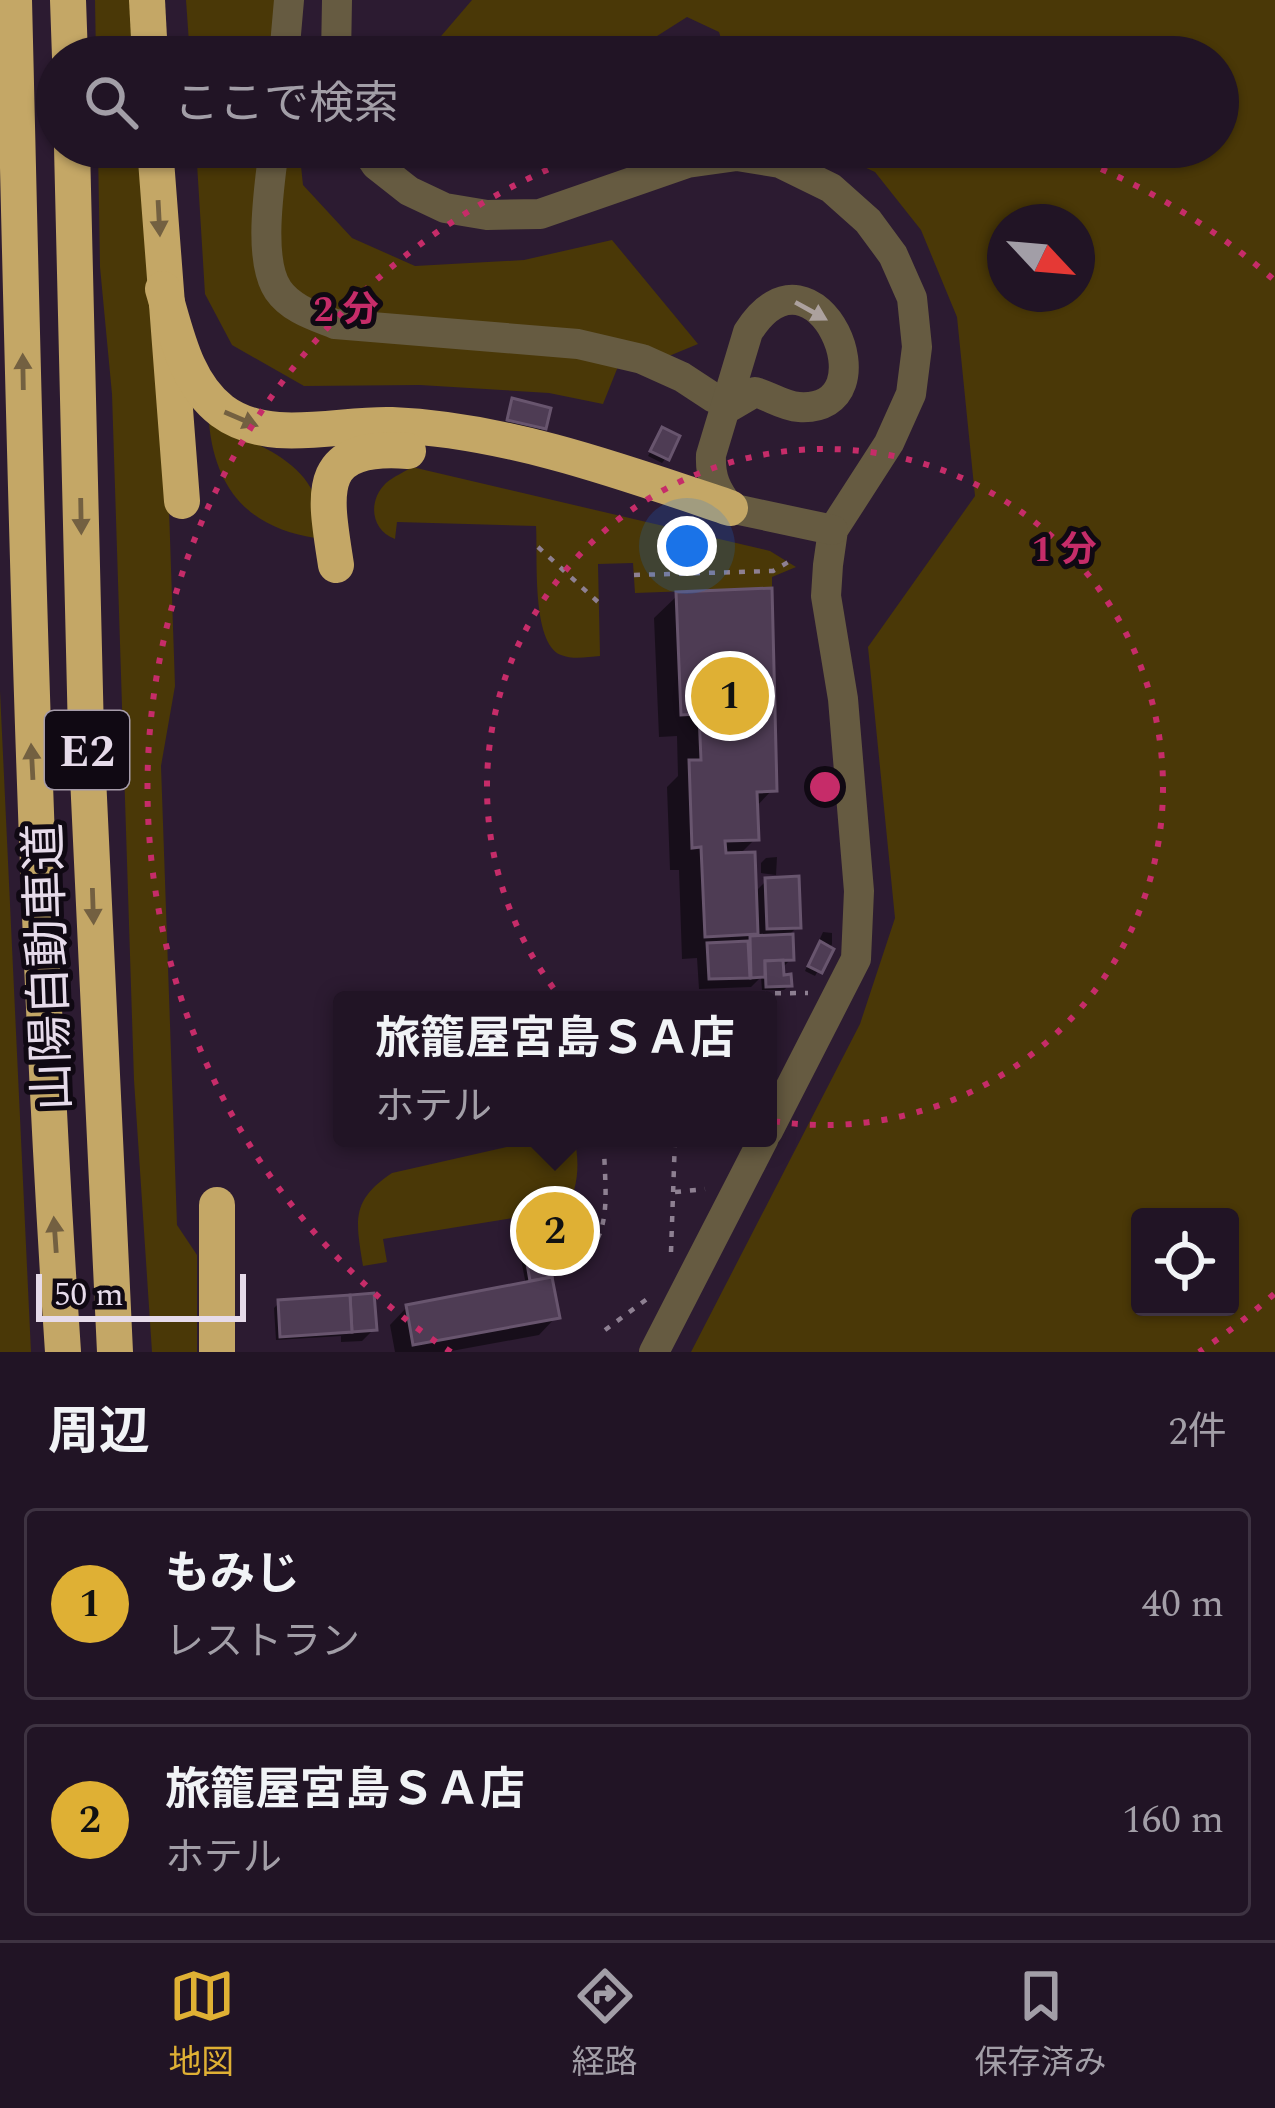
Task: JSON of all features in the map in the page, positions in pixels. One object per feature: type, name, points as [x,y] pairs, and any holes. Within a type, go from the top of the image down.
[{"type":"highway","name":"山陽自動車道","points":[[14,0],[31,735],[63,1352]]},
{"type":"highway","points":[[68,0],[69,36]]},
{"type":"highway","points":[[147,0],[149,36]]},
{"type":"highway","name":"山陽自動車道","points":[[73,168],[86,734],[115,1352]]},
{"type":"highway","points":[[156,168],[182,501]]},
{"type":"highway","points":[[164,290],[183,356],[202,391],[245,424],[272,430],[388,425],[465,433],[590,463],[730,508]]},
{"type":"highway","points":[[336,565],[326,501],[341,464],[358,452],[460,454],[586,483],[730,508]]},
{"type":"highway","points":[[217,1352],[218,1205]]},
{"type":"street","points":[[286,36],[290,0]]},
{"type":"street","points":[[336,36],[337,0]]},
{"type":"street","points":[[273,168],[268,267],[279,291],[301,310],[335,324],[578,344],[642,358],[720,404],[755,392],[797,407],[830,398],[845,366],[836,329],[809,305],[774,304],[748,332],[720,404],[711,468],[713,484],[730,508],[833,530]]},
{"type":"street","points":[[380,168],[409,191],[445,208],[487,215],[540,214],[673,168]]},
{"type":"street","points":[[777,1113],[856,959],[859,891],[843,699],[826,596],[833,530],[889,443],[911,394],[917,347],[911,298],[893,255],[868,221],[830,188],[788,168]]},
{"type":"street","points":[[654,1352],[759,1147]]},
{"type":"path","points":[[538,547],[598,602]]},
{"type":"path","points":[[634,575],[773,571],[790,561]]},
{"type":"path","points":[[777,992],[840,990]]},
{"type":"path","points":[[669,1264],[675,1147]]},
{"type":"path","points":[[551,1274],[584,1259],[595,1247],[603,1225],[604,1150]]},
{"type":"path","points":[[605,1330],[647,1300]]},
{"type":"shaded area","points":[[95,0],[137,0],[139,36],[96,36]]},
{"type":"shaded area","points":[[186,0],[288,0],[290,36],[189,36]]},
{"type":"shaded area","points":[[472,0],[1275,0],[1275,1352],[691,1352],[860,1024],[895,918],[868,647],[975,496],[957,317],[921,230],[875,172],[866,168],[1239,168],[1239,36],[720,36],[687,17],[657,36],[441,36]]},
{"type":"shaded area","points":[[98,168],[146,168],[169,509],[175,686],[161,766],[177,1225],[197,1255],[197,1352],[152,1352],[134,1080],[112,394],[100,267]]},
{"type":"shaded area","points":[[197,168],[301,168],[303,185],[352,238],[415,266],[524,260],[612,240],[698,344],[669,356],[625,349],[603,404],[549,393],[420,385],[304,386],[232,345],[205,294]]},
{"type":"shaded area","points":[[209,423],[270,451],[303,477],[314,494],[318,514],[315,538],[271,525],[240,502],[219,467]]},
{"type":"shaded area","points":[[412,467],[770,551],[796,567],[772,577],[772,588],[635,593],[633,563],[598,564],[600,656],[566,657],[551,647],[540,617],[536,526],[397,522],[395,539],[381,529],[374,514],[380,490]]},
{"type":"shaded area","points":[[0,691],[31,1352],[0,1352]]},
{"type":"shaded area","points":[[507,1147],[575,1147],[577,1166],[573,1194],[564,1210],[541,1214],[546,1245],[525,1248],[519,1217],[383,1239],[387,1262],[363,1266],[359,1213],[369,1193],[392,1173]]},
{"type":"building","points":[[512,398],[551,408],[546,429],[507,420]]},
{"type":"building","points":[[662,427],[680,436],[669,460],[650,451]]},
{"type":"building","points":[[772,588],[777,791],[757,792],[759,840],[725,841],[726,853],[755,852],[758,934],[705,937],[701,847],[692,848],[689,760],[701,760],[699,714],[681,715],[676,592]]},
{"type":"building","points":[[799,876],[801,928],[767,929],[765,878]]},
{"type":"building","points":[[793,934],[794,960],[765,961],[765,977],[751,978],[750,936]]},
{"type":"building","points":[[748,941],[750,978],[709,979],[707,943]]},
{"type":"building","points":[[820,941],[834,949],[822,973],[808,966]]},
{"type":"building","points":[[783,960],[784,975],[791,974],[792,986],[766,987],[765,961]]},
{"type":"building","points":[[546,1248],[552,1277],[530,1281],[525,1252]]},
{"type":"building","points":[[552,1277],[560,1318],[413,1345],[406,1305]]},
{"type":"building","points":[[374,1293],[377,1330],[352,1332],[350,1295]]},
{"type":"building","points":[[350,1295],[352,1332],[280,1337],[278,1300]]},
{"type":"place","name":"もみじ","points":[[730,696]]},
{"type":"place","name":"旅籠屋宮島ＳＡ店","points":[[555,1231]]}]
